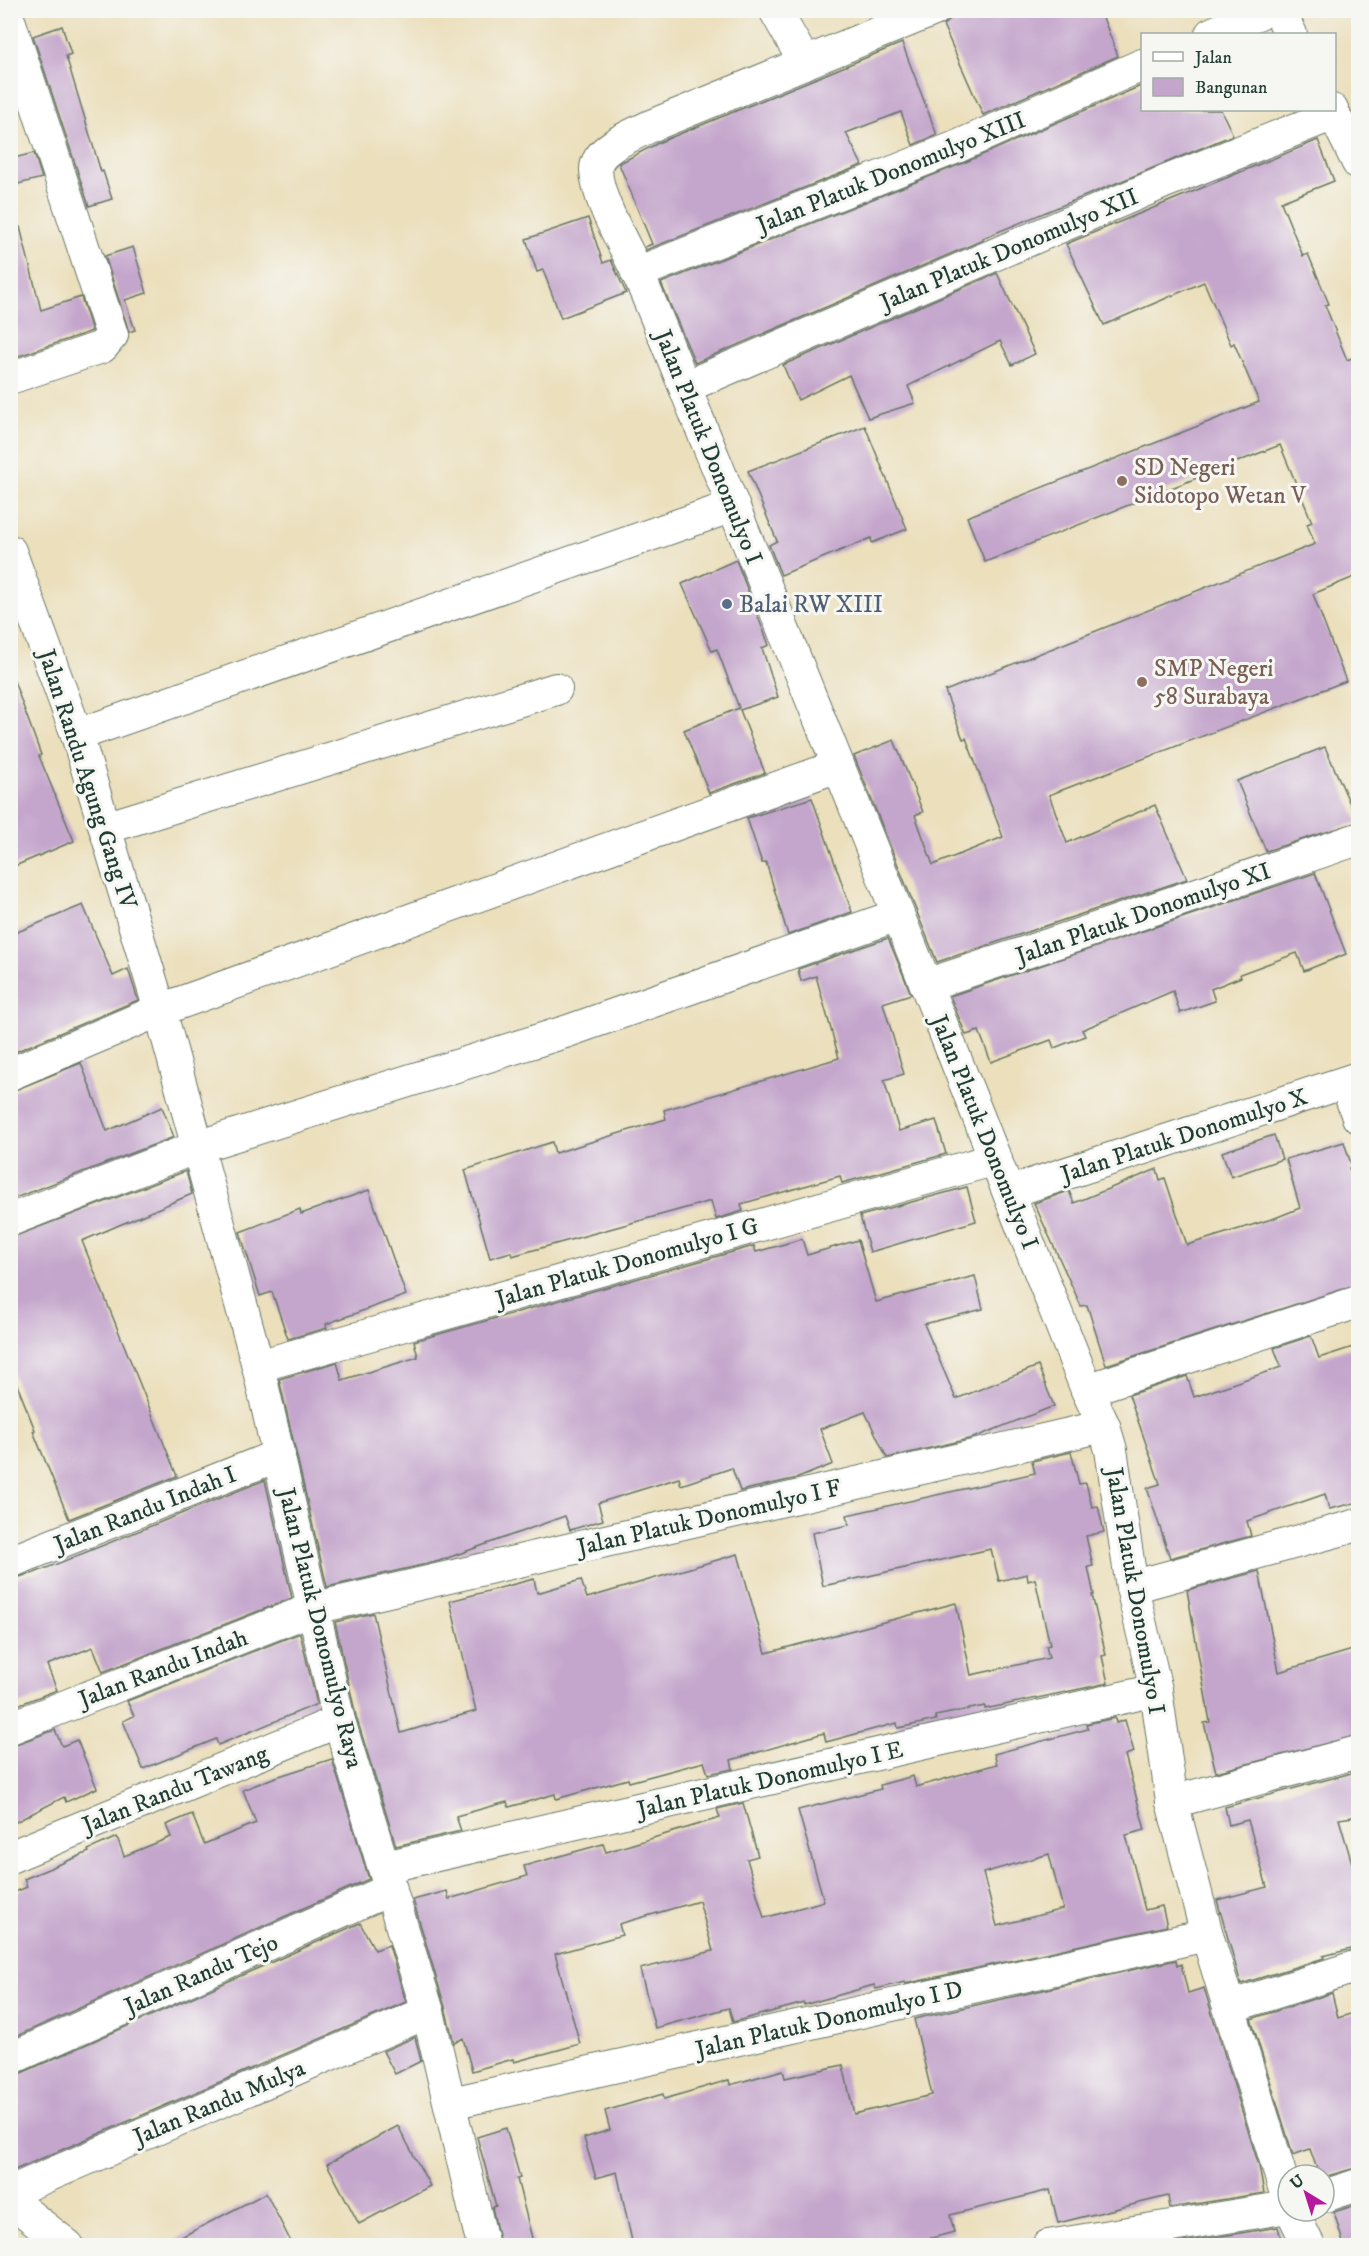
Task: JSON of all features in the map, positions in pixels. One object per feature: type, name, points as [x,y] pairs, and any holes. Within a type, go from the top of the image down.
[{"type":"street","points":[[775,10],[805,63],[934,10]]},
{"type":"street","points":[[1213,33],[1266,10]]},
{"type":"street","points":[[1278,10],[1290,33]]},
{"type":"street","points":[[10,23],[112,335],[102,347],[10,378]]},
{"type":"street","name":"Jalan Platuk Donomulyo I","points":[[805,63],[653,125],[610,148],[598,159],[595,166],[597,178],[796,658],[1087,1390],[1104,1426],[1132,1587],[1156,1690],[1172,1802],[1208,1935],[1277,2163]]},
{"type":"street","name":"Jalan Platuk Donomulyo XIII","points":[[638,273],[954,148],[1141,66]]},
{"type":"street","points":[[1333,112],[1359,163]]},
{"type":"street","name":"Jalan Platuk Donomulyo XII","points":[[685,387],[1333,112]]},
{"type":"street","points":[[77,735],[733,506]]},
{"type":"street","name":"Jalan Randu Agung Gang IV","points":[[10,551],[77,735],[160,1010]]},
{"type":"street","points":[[105,828],[556,689]]},
{"type":"street","points":[[10,1074],[160,1010],[838,766]]},
{"type":"street","name":"Jalan Platuk Donomulyo XI","points":[[926,985],[1077,936],[1359,839]]},
{"type":"street","points":[[10,1220],[197,1146],[568,1031],[898,915]]},
{"type":"street","name":"Jalan Platuk Donomulyo Raya","points":[[160,1010],[258,1366],[339,1721],[428,2012],[483,2246]]},
{"type":"street","points":[[1352,1080],[1359,1118]]},
{"type":"street","name":"Jalan Platuk Donomulyo X","points":[[1009,1192],[1352,1080]]},
{"type":"street","name":"Jalan Platuk Donomulyo I G","points":[[258,1366],[996,1159]]},
{"type":"street","points":[[1087,1390],[1359,1302]]},
{"type":"street","name":"Jalan Platuk Donomulyo I F","points":[[315,1608],[1104,1426]]},
{"type":"street","name":"Jalan Randu Indah I","points":[[10,1562],[279,1455]]},
{"type":"street","points":[[1132,1587],[1359,1525]]},
{"type":"street","name":"Jalan Randu Indah","points":[[10,1728],[315,1608]]},
{"type":"street","name":"Jalan Platuk Donomulyo I E","points":[[388,1878],[1156,1690]]},
{"type":"street","name":"Jalan Randu Tawang","points":[[10,1857],[339,1721]]},
{"type":"street","points":[[1172,1802],[1359,1752]]},
{"type":"street","name":"Jalan Randu Tejo","points":[[10,2059],[388,1878]]},
{"type":"street","name":"Jalan Platuk Donomulyo I D","points":[[451,2103],[1208,1935]]},
{"type":"street","points":[[1229,2007],[1359,1966]]},
{"type":"street","name":"Jalan Randu Mulya","points":[[10,2192],[428,2012]]},
{"type":"street","points":[[1336,2192],[1359,2185]]},
{"type":"street","points":[[10,2200],[68,2246]]},
{"type":"street","points":[[1048,2246],[1276,2209]]},
{"type":"street","points":[[1298,2223],[1309,2246]]},
{"type":"building","points":[[958,10],[1100,10],[1118,56],[983,115],[943,25],[949,21],[951,13]]},
{"type":"building","points":[[62,26],[71,54],[66,56],[101,172],[103,171],[112,199],[89,206],[33,36]]},
{"type":"building","points":[[902,43],[937,135],[913,145],[901,112],[846,133],[862,165],[646,250],[645,247],[652,244],[620,163],[660,142]]},
{"type":"building","points":[[1141,86],[1141,111],[1221,111],[1233,135],[983,238],[983,240],[695,363],[661,283],[961,164]]},
{"type":"building","points":[[1318,140],[1334,181],[1281,202],[1303,256],[1308,254],[1329,304],[1325,305],[1347,360],[1359,355],[1359,575],[1313,594],[1346,681],[1049,795],[1067,843],[1155,805],[1187,879],[937,962],[854,756],[894,740],[923,812],[915,815],[933,865],[1003,837],[966,738],[963,739],[945,691],[1315,544],[1307,524],[1312,522],[1280,445],[985,562],[967,517],[1259,402],[1234,343],[1231,345],[1204,282],[1104,325],[1066,244]]},
{"type":"building","points":[[34,153],[42,178],[10,186],[10,159]]},
{"type":"building","points":[[588,218],[603,263],[611,260],[626,293],[561,318],[543,270],[537,272],[526,239]]},
{"type":"building","points":[[20,227],[41,310],[81,297],[92,331],[10,359],[10,228]]},
{"type":"building","points":[[133,247],[147,293],[125,300],[135,330],[129,332],[105,256]]},
{"type":"building","points":[[997,273],[1035,354],[1012,365],[1000,341],[908,386],[915,403],[868,418],[849,375],[798,400],[783,365]]},
{"type":"building","points":[[865,426],[907,529],[872,543],[871,538],[781,575],[769,545],[777,541],[748,471]]},
{"type":"building","points":[[736,560],[769,645],[762,648],[778,697],[740,710],[765,773],[709,793],[684,730],[739,708],[717,649],[712,651],[682,584]]},
{"type":"building","points":[[14,681],[41,755],[39,756],[74,841],[10,868],[10,682]]},
{"type":"building","points":[[1325,747],[1358,822],[1266,851],[1237,781]]},
{"type":"building","points":[[812,798],[852,912],[788,935],[766,862],[762,863],[747,818]]},
{"type":"building","points":[[1315,873],[1346,954],[1304,971],[1297,953],[1240,974],[1241,977],[1211,989],[1215,1001],[1180,1013],[1173,991],[1082,1030],[1085,1036],[1054,1048],[1051,1040],[991,1062],[979,1031],[966,1035],[950,996]]},
{"type":"building","points":[[83,905],[113,976],[128,969],[138,1000],[10,1054],[10,935]]},
{"type":"building","points":[[888,938],[911,994],[883,1003],[904,1074],[884,1080],[899,1131],[936,1120],[946,1154],[842,1183],[840,1176],[741,1204],[743,1211],[716,1219],[711,1201],[512,1256],[511,1252],[490,1258],[465,1170],[552,1142],[555,1153],[666,1119],[664,1110],[839,1058],[816,976],[801,981],[798,969]]},
{"type":"building","points":[[81,1063],[107,1131],[162,1107],[174,1137],[10,1200],[10,1092]]},
{"type":"building","points":[[1274,1135],[1282,1159],[1231,1177],[1222,1152]]},
{"type":"building","points":[[1344,1142],[1352,1167],[1349,1168],[1359,1195],[1359,1284],[1106,1365],[1087,1305],[1081,1306],[1034,1203],[1069,1191],[1074,1203],[1157,1169],[1160,1180],[1165,1178],[1187,1245],[1300,1208],[1286,1159]]},
{"type":"building","points":[[186,1171],[192,1194],[82,1241],[177,1476],[69,1519],[10,1367],[10,1238]]},
{"type":"building","points":[[967,1187],[976,1221],[870,1252],[860,1216]]},
{"type":"building","points":[[369,1190],[406,1295],[326,1324],[327,1328],[288,1339],[272,1292],[260,1296],[240,1232],[300,1209],[301,1214]]},
{"type":"building","points":[[802,1239],[807,1255],[858,1240],[876,1302],[975,1276],[983,1309],[924,1324],[956,1399],[1038,1366],[1054,1406],[973,1438],[887,1458],[865,1412],[820,1429],[833,1464],[798,1478],[740,1491],[732,1468],[681,1485],[679,1478],[598,1503],[603,1520],[570,1530],[565,1516],[439,1561],[327,1587],[279,1379],[337,1362],[342,1380],[418,1357],[414,1341],[754,1246],[756,1252]]},
{"type":"building","points":[[1311,1336],[1319,1358],[1359,1345],[1359,1502],[1329,1509],[1325,1494],[1247,1521],[1251,1536],[1170,1558],[1147,1488],[1160,1484],[1129,1395],[1187,1376],[1194,1397],[1281,1367],[1274,1348]]},
{"type":"building","points":[[1071,1452],[1079,1484],[1086,1483],[1092,1507],[1098,1506],[1104,1532],[1086,1536],[1093,1566],[1088,1567],[1094,1595],[1092,1595],[1106,1655],[1102,1656],[1108,1683],[985,1709],[985,1706],[935,1716],[936,1720],[898,1728],[897,1723],[826,1742],[824,1733],[731,1760],[733,1769],[708,1774],[704,1762],[629,1782],[628,1779],[556,1799],[555,1794],[509,1807],[507,1802],[456,1816],[461,1831],[396,1846],[356,1716],[335,1622],[373,1613],[401,1733],[476,1711],[450,1601],[534,1579],[537,1593],[581,1580],[587,1598],[738,1554],[766,1653],[956,1603],[971,1675],[1049,1658],[1046,1646],[1050,1645],[1035,1579],[1028,1581],[1027,1574],[999,1581],[991,1549],[823,1586],[812,1533],[849,1525],[847,1515],[1035,1473],[1032,1461]]},
{"type":"building","points":[[265,1480],[292,1598],[103,1672],[93,1647],[47,1665],[57,1690],[10,1708],[10,1580],[32,1574]]},
{"type":"building","points":[[1259,1571],[1279,1672],[1359,1648],[1359,1735],[1216,1772],[1204,1723],[1210,1722],[1187,1590]]},
{"type":"building","points":[[300,1633],[317,1704],[218,1745],[216,1739],[143,1769],[123,1721],[134,1716],[127,1701]]},
{"type":"building","points":[[1115,1718],[1116,1723],[1125,1720],[1134,1752],[1125,1755],[1145,1830],[1126,1835],[1145,1910],[1162,1906],[1167,1926],[905,1984],[905,1982],[876,1989],[874,1985],[733,2022],[729,2008],[655,2028],[640,1969],[713,1951],[699,1901],[619,1924],[622,1935],[555,1954],[580,2044],[472,2071],[463,2038],[454,2043],[413,1900],[447,1891],[449,1899],[527,1876],[524,1866],[603,1844],[606,1852],[720,1818],[717,1809],[743,1803],[758,1856],[747,1859],[764,1918],[824,1901],[798,1810],[881,1789],[880,1785],[913,1776],[916,1787],[997,1764],[994,1754],[1088,1729],[1086,1724]],"holes":[[[1049,1854],[1063,1909],[997,1926],[983,1873]]]},
{"type":"building","points":[[55,1730],[62,1746],[77,1740],[97,1788],[66,1802],[64,1797],[10,1825],[10,1746]]},
{"type":"building","points":[[332,1759],[369,1879],[10,2039],[10,1894],[27,1887],[24,1879],[89,1852],[88,1850],[117,1837],[124,1856],[171,1837],[166,1825],[192,1814],[204,1844],[256,1823],[243,1790]]},
{"type":"building","points":[[1359,1771],[1359,1816],[1339,1819],[1354,1870],[1359,1869],[1359,1947],[1323,1956],[1324,1958],[1241,1984],[1217,1900],[1267,1887],[1248,1820],[1229,1825],[1225,1807]]},
{"type":"building","points":[[360,1923],[375,1950],[389,1945],[406,2002],[10,2172],[10,2077]]},
{"type":"building","points":[[1176,1960],[1177,1966],[1181,1964],[1188,1993],[1204,1988],[1259,2166],[1264,2193],[1170,2208],[1168,2196],[1058,2223],[1050,2190],[950,2215],[954,2232],[917,2242],[917,2246],[633,2246],[617,2172],[596,2178],[584,2138],[610,2130],[605,2111],[663,2094],[664,2099],[729,2080],[730,2085],[783,2070],[785,2078],[843,2065],[854,2114],[932,2095],[914,2019]]},
{"type":"building","points":[[1332,1993],[1338,2018],[1359,2011],[1359,2167],[1336,2174],[1336,2163],[1315,2163],[1310,2149],[1293,2155],[1251,2019]]},
{"type":"building","points":[[415,2037],[421,2061],[395,2074],[383,2051]]},
{"type":"building","points":[[398,2126],[430,2186],[359,2224],[327,2164]]},
{"type":"building","points":[[506,2128],[520,2178],[517,2179],[534,2246],[500,2246],[492,2207],[496,2206],[477,2137]]},
{"type":"building","points":[[266,2193],[293,2246],[164,2246]]},
{"type":"building","points":[[1359,2204],[1359,2246],[1344,2246],[1336,2211]]},
{"type":"building","points":[[1278,2227],[1283,2246],[1179,2246],[1179,2243]]},
{"type":"place","name":"SD Negeri Sidotopo Wetan V","points":[[1122,481]]},
{"type":"place","name":"Balai RW XIII","points":[[727,604]]},
{"type":"place","name":"SMP Negeri 58 Surabaya","points":[[1142,682]]}]
